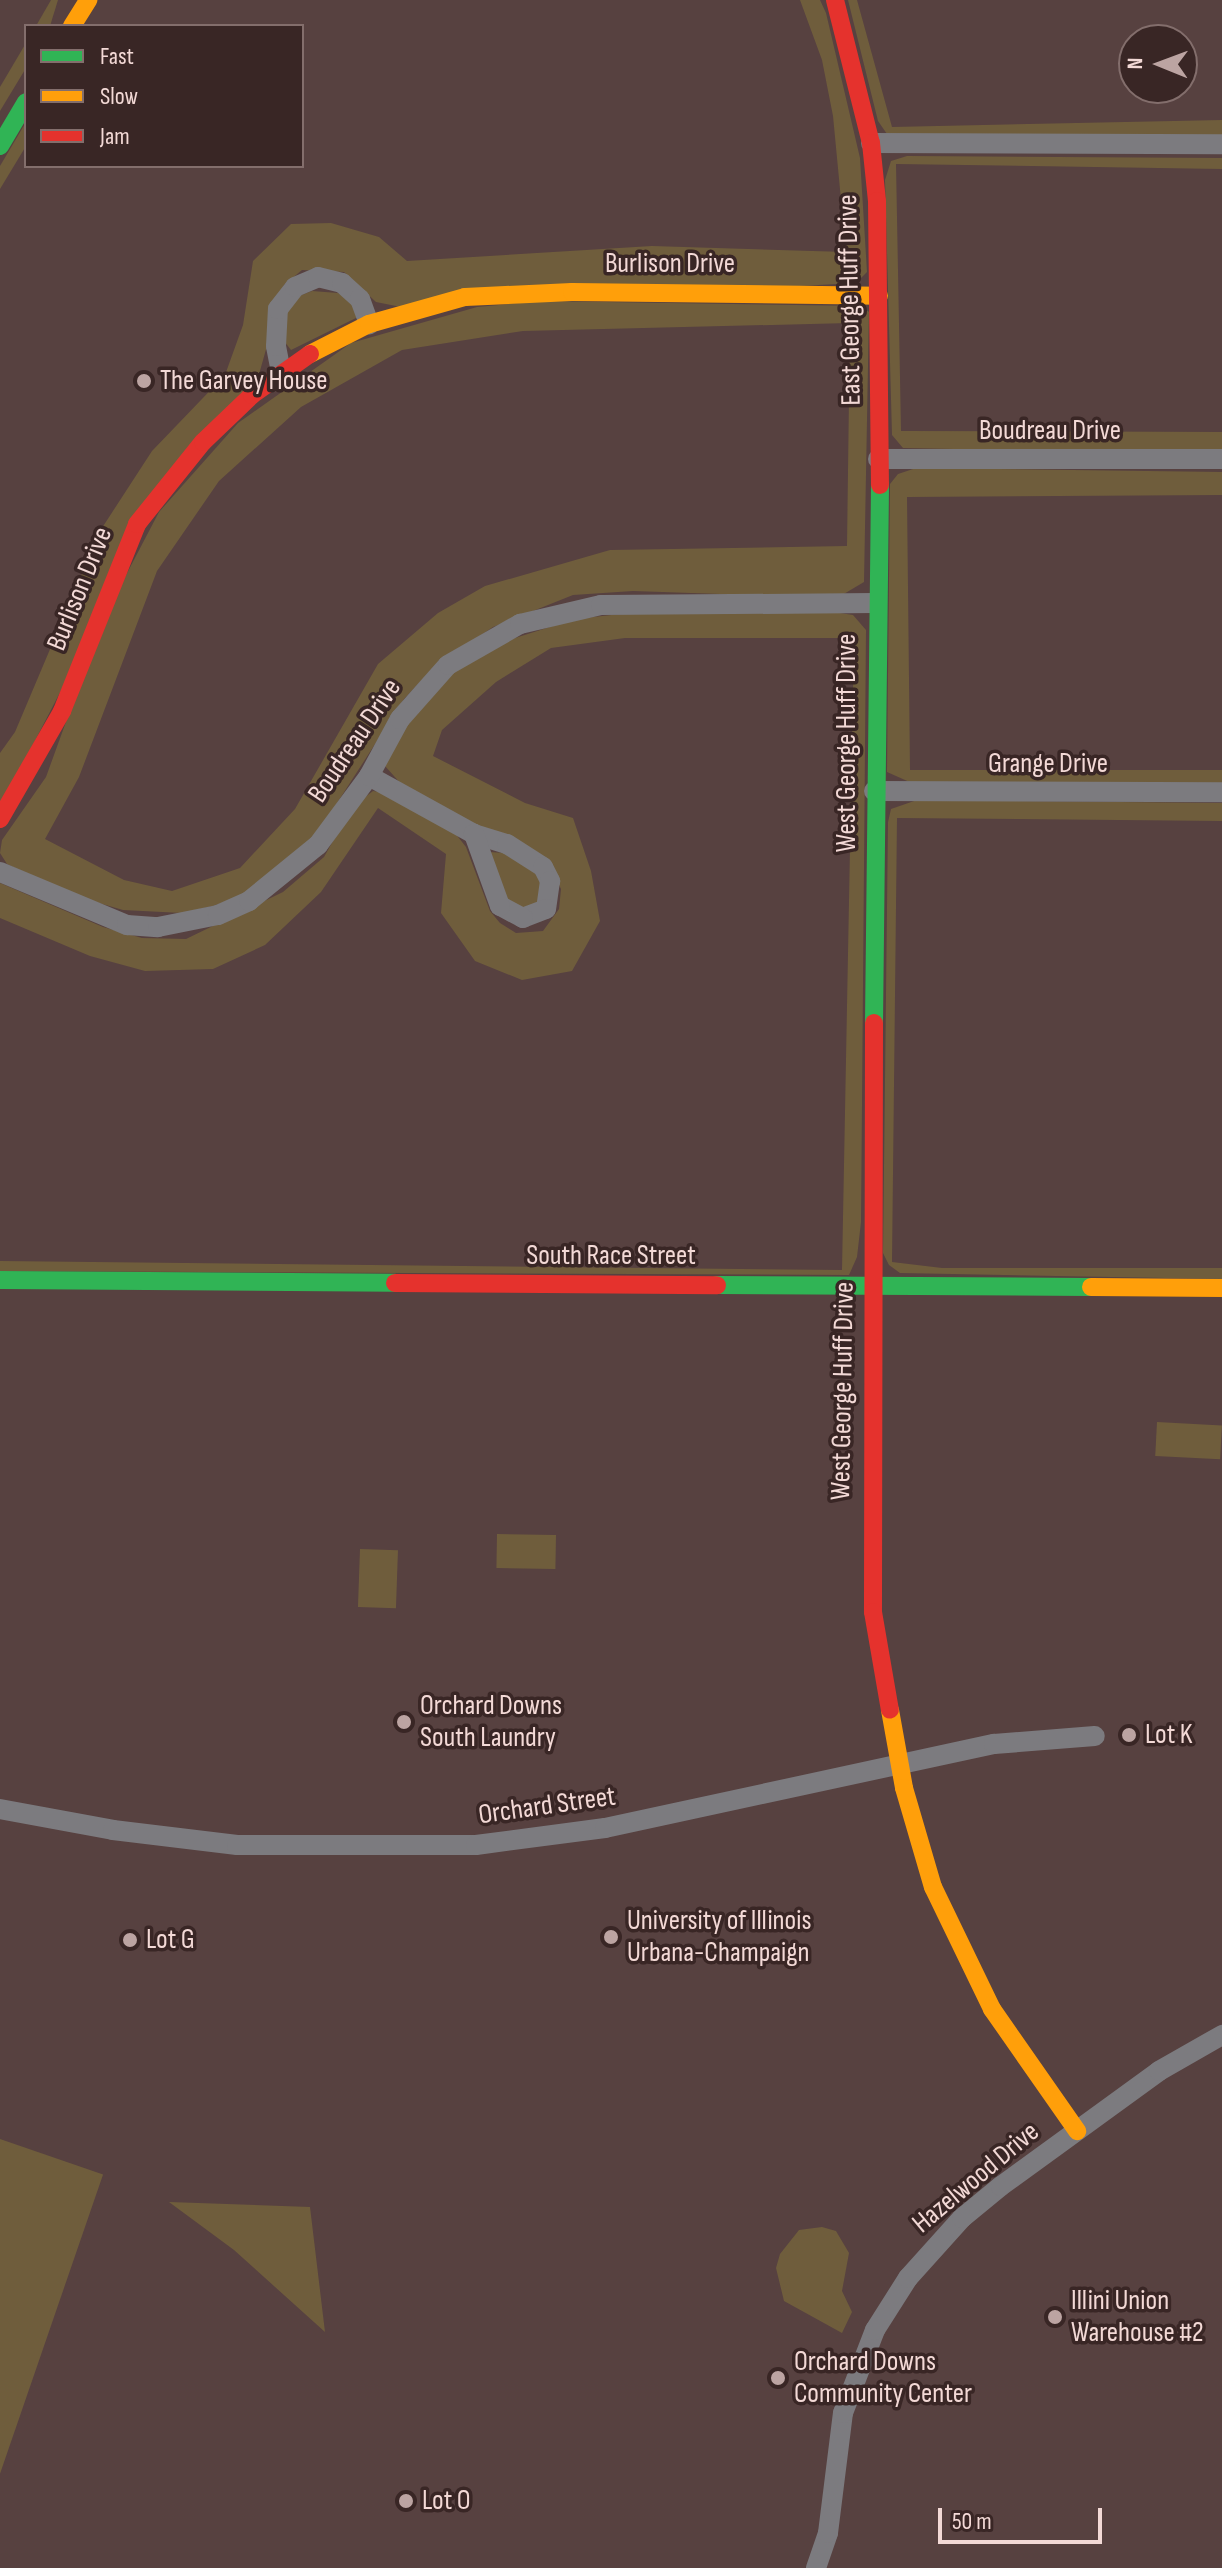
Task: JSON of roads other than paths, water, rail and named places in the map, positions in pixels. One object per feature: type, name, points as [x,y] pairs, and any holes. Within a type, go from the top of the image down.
[{"type":"street","points":[[73,24],[88,0]]},
{"type":"street","name":"East George Huff Drive","points":[[835,0],[871,143],[879,296],[875,603]]},
{"type":"street","points":[[0,146],[24,105]]},
{"type":"street","points":[[871,143],[1222,144]]},
{"type":"street","points":[[281,372],[276,346],[278,309],[295,287],[318,277],[342,283],[360,299],[369,324]]},
{"type":"street","name":"Burlison Drive","points":[[0,819],[62,711],[118,562],[137,524],[203,442],[281,372],[369,324],[407,310],[498,294],[879,296]]},
{"type":"street","name":"Boudreau Drive","points":[[878,459],[1222,459]]},
{"type":"street","name":"Boudreau Drive","points":[[0,872],[127,925],[158,927],[218,915],[249,901],[298,864],[369,776],[423,688],[458,658],[520,624],[601,605],[875,603]]},
{"type":"street","name":"West George Huff Drive","points":[[875,603],[869,1557],[873,1612],[899,1763],[933,1887],[961,1952],[1021,2054],[1077,2131]]},
{"type":"street","points":[[369,776],[474,834]]},
{"type":"street","name":"Grange Drive","points":[[874,791],[1222,792]]},
{"type":"street","name":"South Race Street","points":[[0,1280],[1222,1288]]},
{"type":"street","name":"Orchard Street","points":[[0,1809],[113,1830],[237,1845],[462,1846],[605,1828],[994,1744],[1095,1736]]},
{"type":"street","name":"Hazelwood Drive","points":[[816,2568],[828,2533],[843,2413],[875,2330],[908,2278],[962,2218],[1159,2071],[1222,2035]]},
{"type":"place","name":"The Garvey House","points":[[144,381]]},
{"type":"place","name":"Orchard Downs South Laundry","points":[[404,1722]]},
{"type":"place","name":"Lot K","points":[[1129,1735]]},
{"type":"place","name":"University of Illinois Urbana-Champaign","points":[[611,1937]]},
{"type":"place","name":"Lot G","points":[[130,1940]]},
{"type":"place","name":"Illini Union Warehouse #2","points":[[1055,2317]]},
{"type":"place","name":"Orchard Downs Community Center","points":[[778,2378]]},
{"type":"place","name":"Lot O","points":[[406,2501]]}]
